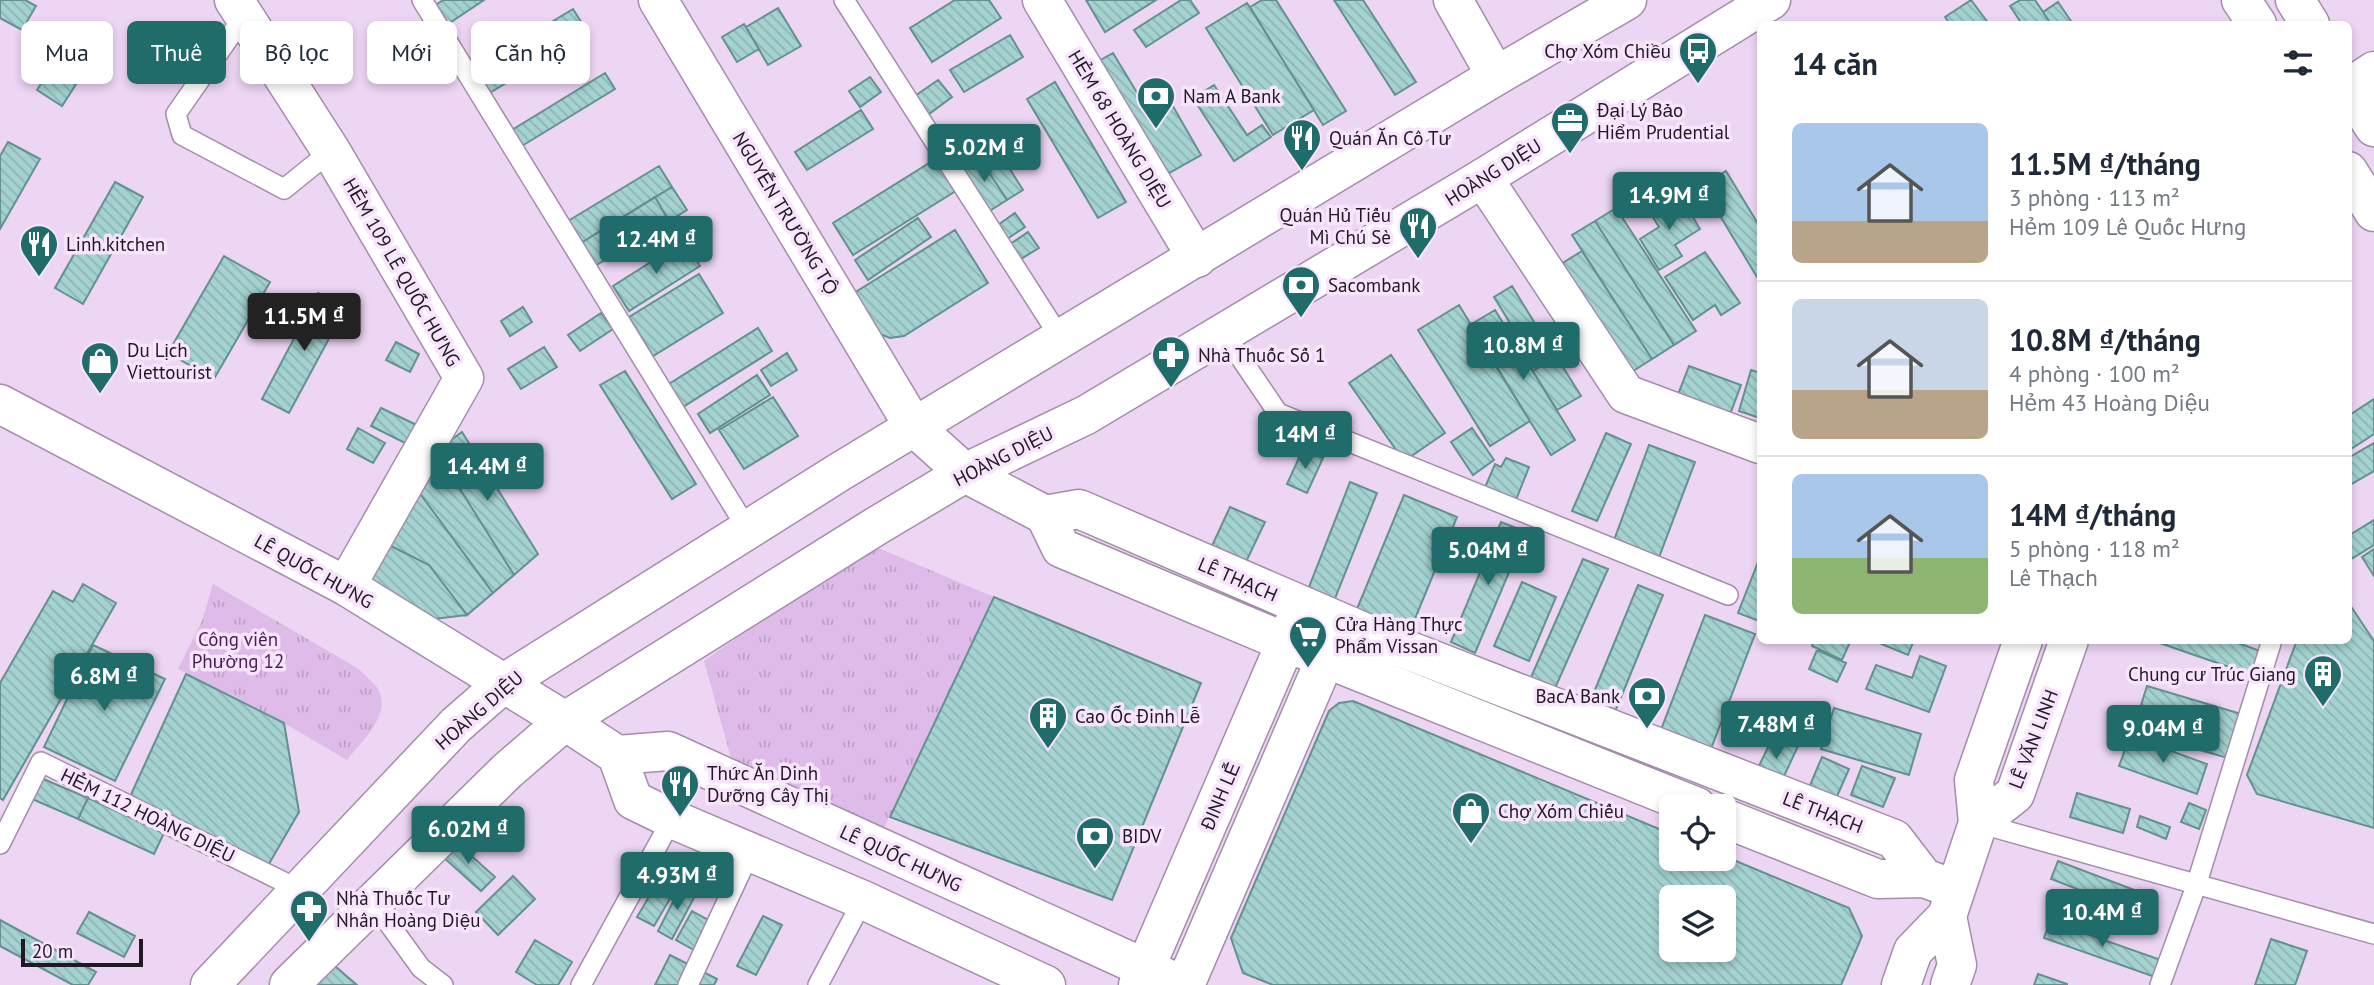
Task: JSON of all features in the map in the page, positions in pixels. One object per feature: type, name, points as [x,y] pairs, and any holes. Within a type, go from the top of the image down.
[{"type":"street","name":"NGUYỄN TRƯỜNG TỘ","points":[[658,0],[914,427],[965,473]]},
{"type":"street","name":"HẺM 68 HOÀNG DIỆU","points":[[1042,0],[1197,258]]},
{"type":"street","points":[[1453,0],[1496,76]]},
{"type":"street","name":"HOÀNG DIỆU","points":[[210,985],[456,725],[504,683],[914,427],[1496,76],[1627,0]]},
{"type":"street","name":"HOÀNG DIỆU","points":[[289,985],[507,771],[565,721],[878,525],[965,473],[1086,415],[1483,178],[1771,0]]},
{"type":"street","points":[[2232,0],[2233,21]]},
{"type":"street","points":[[2241,0],[2255,21]]},
{"type":"street","points":[[2295,0],[2308,21]]},
{"type":"street","name":"HẺM 109 LÊ QUỐC HƯNG","points":[[239,8],[331,151],[464,378],[346,586]]},
{"type":"street","points":[[2357,81],[2374,127]]},
{"type":"street","points":[[1483,178],[1626,394],[1757,443]]},
{"type":"street","points":[[2352,178],[2374,212]]},
{"type":"street","points":[[2352,213],[2374,221]]},
{"type":"street","name":"LÊ QUỐC HƯNG","points":[[0,404],[346,586],[617,755],[668,751],[889,852],[1141,977],[1183,985]]},
{"type":"street","points":[[965,473],[1045,515]]},
{"type":"street","name":"LÊ THẠCH","points":[[1663,794],[1325,659],[1061,548],[1045,515],[1079,509],[1341,623],[1894,839],[1942,894]]},
{"type":"street","name":"ÐINH LỄ","points":[[1141,977],[1302,607]]},
{"type":"street","points":[[1183,985],[1341,623]]},
{"type":"street","points":[[1901,985],[1913,951],[1978,823],[1974,780],[2022,644]]},
{"type":"street","name":"LÊ VĂN LINH","points":[[1978,823],[2015,794],[2069,644]]},
{"type":"street","points":[[617,755],[633,800],[863,900],[1046,985]]},
{"type":"street","points":[[1736,823],[1878,879],[1942,894]]},
{"type":"street","points":[[863,900],[889,852]]},
{"type":"street","points":[[1942,894],[1957,965],[1950,985]]},
{"type":"lane","points":[[422,0],[748,530]]},
{"type":"lane","points":[[844,0],[1061,339]]},
{"type":"lane","points":[[239,8],[176,114],[182,135],[284,188],[331,151]]},
{"type":"lane","points":[[1223,332],[1278,413],[1728,595]]},
{"type":"lane","points":[[2160,985],[2196,886],[2271,644]]},
{"type":"lane","name":"HẺM 112 HOÀNG DIỆU","points":[[0,844],[41,762],[300,890]]},
{"type":"lane","points":[[581,985],[672,819]]},
{"type":"lane","points":[[1978,823],[2374,934]]},
{"type":"lane","points":[[688,985],[750,852]]},
{"type":"lane","points":[[818,985],[863,900]]},
{"type":"lane","points":[[373,902],[421,968],[443,985]]},
{"type":"green space","points":[[869,544],[994,597],[879,838],[736,776],[704,661]]},
{"type":"green space","name":"Công viên Phường 12","points":[[213,584],[359,669],[376,686],[381,699],[378,718],[347,760],[284,723],[178,669],[202,621]]},
{"type":"building","points":[[0,0],[25,0],[36,6],[27,21],[21,21],[21,29],[0,18]]},
{"type":"building","points":[[443,0],[484,0],[452,21],[446,21],[436,5]]},
{"type":"building","points":[[955,0],[989,0],[1001,18],[932,62],[910,28]]},
{"type":"building","points":[[1086,0],[1156,0],[1105,32]]},
{"type":"building","points":[[1181,0],[1190,0],[1199,13],[1146,47],[1134,30]]},
{"type":"building","points":[[1262,0],[1276,0],[1346,111],[1323,125],[1250,7]]},
{"type":"building","points":[[1334,0],[1363,0],[1416,82],[1395,95]]},
{"type":"building","points":[[1971,0],[1987,21],[1948,21],[1945,17]]},
{"type":"building","points":[[2020,0],[2035,0],[2049,21],[2020,21],[2010,6]]},
{"type":"building","points":[[2058,2],[2071,21],[2049,21],[2043,12]]},
{"type":"building","points":[[1247,3],[1314,110],[1273,135],[1206,28]]},
{"type":"building","points":[[778,8],[801,46],[768,65],[746,27]]},
{"type":"building","points":[[573,9],[580,21],[553,21]]},
{"type":"building","points":[[744,24],[759,49],[737,62],[722,37]]},
{"type":"building","points":[[1010,35],[1023,57],[964,92],[950,70]]},
{"type":"building","name":"Nam A Bank","points":[[1113,53],[1145,106],[1166,94],[1201,155],[1155,181],[1088,67]]},
{"type":"building","points":[[605,73],[615,89],[517,149],[507,133]]},
{"type":"building","points":[[870,77],[881,92],[860,107],[849,91]]},
{"type":"building","points":[[938,80],[952,97],[929,114],[915,96]]},
{"type":"building","points":[[1055,82],[1126,202],[1098,218],[1027,99]]},
{"type":"building","points":[[41,84],[76,84],[62,106],[37,90]]},
{"type":"building","points":[[481,84],[504,84],[488,94]]},
{"type":"building","points":[[1214,85],[1247,135],[1262,125],[1271,137],[1234,161],[1193,98]]},
{"type":"building","points":[[861,110],[873,129],[807,170],[795,152]]},
{"type":"building","points":[[8,142],[40,159],[0,229],[0,156]]},
{"type":"building","points":[[996,147],[1023,190],[1007,200],[979,157]]},
{"type":"building","points":[[939,157],[959,189],[853,255],[833,223]]},
{"type":"building","points":[[979,157],[1007,200],[988,212],[960,169]]},
{"type":"building","points":[[659,166],[672,187],[576,246],[563,224]]},
{"type":"building","points":[[1726,171],[1757,222],[1757,277],[1702,186]]},
{"type":"building","points":[[115,182],[143,197],[83,304],[55,288]]},
{"type":"building","points":[[672,187],[687,210],[669,221],[655,197]]},
{"type":"building","points":[[1680,196],[1700,229],[1675,245],[1682,256],[1659,270],[1640,239],[1659,227],[1651,214]]},
{"type":"building","points":[[655,197],[669,221],[590,269],[576,246]]},
{"type":"building","points":[[1616,208],[1696,331],[1674,345],[1595,221]]},
{"type":"building","points":[[1015,213],[1025,227],[1007,239],[998,225]]},
{"type":"building","points":[[918,218],[931,237],[868,280],[855,260]]},
{"type":"building","points":[[1595,221],[1674,345],[1652,359],[1572,235]]},
{"type":"building","points":[[955,230],[988,283],[904,336],[890,338],[880,334],[854,293]]},
{"type":"building","points":[[1028,232],[1039,248],[1016,262],[1006,247]]},
{"type":"building","points":[[684,241],[700,266],[629,311],[613,286]]},
{"type":"building","points":[[1582,251],[1652,359],[1627,375],[1556,267]]},
{"type":"building","points":[[1705,252],[1740,303],[1721,315],[1715,305],[1693,320],[1665,277]]},
{"type":"building","points":[[224,256],[270,282],[214,379],[168,353]]},
{"type":"building","points":[[699,274],[723,313],[653,356],[629,317]]},
{"type":"building","points":[[1512,286],[1539,330],[1521,341],[1494,297]]},
{"type":"building","points":[[318,293],[346,307],[289,413],[262,399]]},
{"type":"building","points":[[1459,305],[1530,421],[1490,446],[1418,330]]},
{"type":"building","points":[[523,307],[532,322],[510,336],[501,321]]},
{"type":"building","points":[[1495,310],[1575,440],[1551,455],[1470,325]]},
{"type":"building","points":[[601,313],[613,329],[580,351],[568,335]]},
{"type":"building","points":[[758,328],[772,351],[678,410],[664,387]]},
{"type":"building","points":[[1539,330],[1556,356],[1533,371],[1516,344]]},
{"type":"building","points":[[396,342],[419,354],[410,372],[386,360]]},
{"type":"building","points":[[544,347],[557,367],[521,389],[508,369]]},
{"type":"building","points":[[787,353],[797,370],[771,386],[761,370]]},
{"type":"building","points":[[1391,355],[1445,433],[1404,461],[1349,383]]},
{"type":"building","points":[[1556,356],[1581,396],[1557,410],[1533,371]]},
{"type":"building","points":[[1689,366],[1741,385],[1726,425],[1674,405]]},
{"type":"building","points":[[1751,370],[1757,372],[1757,417],[1739,411]]},
{"type":"building","points":[[625,371],[696,484],[672,499],[600,385]]},
{"type":"building","points":[[757,375],[770,395],[710,433],[698,414]]},
{"type":"building","points":[[773,397],[798,436],[744,469],[719,430]]},
{"type":"building","points":[[2374,399],[2374,434],[2352,448],[2352,413]]},
{"type":"building","points":[[381,408],[421,427],[411,446],[371,426]]},
{"type":"building","points":[[358,428],[385,443],[373,463],[347,449]]},
{"type":"building","points":[[1472,428],[1494,460],[1473,475],[1451,442]]},
{"type":"building","points":[[462,432],[538,554],[514,575],[436,451]]},
{"type":"building","points":[[1606,433],[1631,444],[1597,521],[1572,511]]},
{"type":"building","points":[[2374,443],[2374,471],[2352,484],[2352,456]]},
{"type":"building","points":[[1649,445],[1695,462],[1658,560],[1613,543]]},
{"type":"building","points":[[1303,449],[1323,458],[1307,493],[1287,484]]},
{"type":"building","points":[[436,451],[514,575],[493,593],[413,484]]},
{"type":"building","points":[[1506,458],[1529,467],[1514,505],[1483,492],[1495,464],[1501,467]]},
{"type":"building","points":[[1350,482],[1377,493],[1328,616],[1302,605]]},
{"type":"building","points":[[413,484],[493,593],[467,615],[429,565],[379,540]]},
{"type":"building","points":[[1404,495],[1457,517],[1405,643],[1352,621]]},
{"type":"building","points":[[1230,507],[1265,522],[1244,566],[1210,550]]},
{"type":"building","points":[[2374,520],[2374,545],[2352,559],[2352,534]]},
{"type":"building","points":[[1501,522],[1526,532],[1475,653],[1451,642]]},
{"type":"building","points":[[379,540],[429,565],[467,615],[434,619],[360,572]]},
{"type":"building","points":[[2374,549],[2374,576],[2362,557]]},
{"type":"building","points":[[1583,559],[1608,569],[1552,695],[1528,684]]},
{"type":"building","points":[[1757,565],[1757,620],[1738,613]]},
{"type":"building","points":[[1522,582],[1556,597],[1529,661],[1494,646]]},
{"type":"building","points":[[83,584],[116,603],[3,800],[0,798],[0,683],[53,591],[73,602]]},
{"type":"building","points":[[1638,585],[1663,595],[1608,729],[1583,719]]},
{"type":"building","name":"Cao Ốc Đinh Lễ","points":[[994,597],[1201,683],[1112,900],[890,817]]},
{"type":"building","name":"Chung cư Trúc Giang","points":[[2352,608],[2374,641],[2374,828],[2257,794],[2247,775],[2296,644],[2352,644]]},
{"type":"building","points":[[1705,615],[1755,634],[1709,754],[1659,735]]},
{"type":"building","points":[[1813,644],[1849,644],[1842,660]]},
{"type":"building","points":[[1881,644],[1912,644],[1908,655]]},
{"type":"building","points":[[2163,644],[2241,644],[2263,652],[2255,676]]},
{"type":"building","points":[[93,645],[165,679],[115,781],[44,747]]},
{"type":"building","points":[[1817,650],[1846,663],[1837,682],[1809,669]]},
{"type":"building","points":[[1920,656],[1946,666],[1929,712],[1866,689],[1876,665],[1912,678]]},
{"type":"building","points":[[186,674],[284,723],[299,812],[266,869],[128,801]]},
{"type":"building","points":[[2147,686],[2241,714],[2228,758],[2133,731]]},
{"type":"building","name":"Chợ Xóm Chiếu","points":[[1353,701],[1659,829],[1659,871],[1736,871],[1736,861],[1849,908],[1862,936],[1841,985],[1273,985],[1243,973],[1231,938],[1329,711],[1339,703]]},
{"type":"building","points":[[1834,708],[1921,734],[1909,775],[1821,749]]},
{"type":"building","points":[[1774,735],[1798,746],[1779,787],[1754,776]]},
{"type":"building","points":[[2130,736],[2207,764],[2197,794],[2119,766]]},
{"type":"building","points":[[1822,757],[1849,769],[1835,801],[1808,790]]},
{"type":"building","points":[[1862,766],[1895,778],[1883,807],[1851,795]]},
{"type":"building","points":[[41,778],[88,798],[78,819],[32,799]]},
{"type":"building","points":[[2077,793],[2130,809],[2123,833],[2070,817]]},
{"type":"building","points":[[88,798],[164,833],[154,854],[78,819]]},
{"type":"building","points":[[2189,803],[2206,810],[2199,829],[2181,822]]},
{"type":"building","points":[[2140,816],[2170,827],[2166,839],[2137,827]]},
{"type":"building","points":[[455,841],[495,877],[481,891],[442,856]]},
{"type":"building","points":[[2058,861],[2145,894],[2137,912],[2051,879]]},
{"type":"building","points":[[513,876],[535,899],[498,935],[476,912]]},
{"type":"building","points":[[661,876],[678,885],[654,926],[637,917]]},
{"type":"building","points":[[681,886],[696,894],[672,939],[658,931]]},
{"type":"building","points":[[692,911],[710,921],[694,950],[676,940]]},
{"type":"building","points":[[89,912],[135,936],[124,957],[77,933]]},
{"type":"building","points":[[763,916],[782,925],[756,975],[737,966]]},
{"type":"building","points":[[0,920],[96,972],[88,985],[73,985],[0,946]]},
{"type":"building","points":[[2050,921],[2161,960],[2155,977],[2044,938]]},
{"type":"building","points":[[2271,939],[2307,951],[2295,985],[2255,985]]},
{"type":"building","points":[[535,940],[572,962],[558,985],[537,985],[516,972]]},
{"type":"building","points":[[670,955],[717,979],[714,985],[655,985]]},
{"type":"building","points":[[329,961],[357,985],[309,985]]},
{"type":"building","points":[[2038,974],[2067,984],[2067,985],[2034,985]]},
{"type":"place","name":"Chợ Xóm Chiều","points":[[1698,85]]},
{"type":"place","name":"Nam A Bank","points":[[1156,130]]},
{"type":"place","name":"Đại Lý Bảo Hiểm Prudential","points":[[1570,155]]},
{"type":"place","name":"Quán Ăn Cô Tư","points":[[1302,172]]},
{"type":"place","name":"Quán Hủ Tiếu Mì Chú Sè","points":[[1418,260]]},
{"type":"place","name":"Linh.kitchen","points":[[39,278]]},
{"type":"place","name":"Sacombank","points":[[1301,319]]},
{"type":"place","name":"Nhà Thuốc Số 1","points":[[1171,389]]},
{"type":"place","name":"Du Lịch Viettourist","points":[[100,395]]},
{"type":"place","name":"Cửa Hàng Thực Phẩm Vissan","points":[[1308,669]]},
{"type":"place","name":"Chung cư Trúc Giang","points":[[2323,708]]},
{"type":"place","name":"BacA Bank","points":[[1647,730]]},
{"type":"place","name":"Cao Ốc Đinh Lễ","points":[[1048,750]]},
{"type":"place","name":"Thức Ăn Dinh Dưỡng Cây Thị","points":[[680,818]]},
{"type":"place","name":"Chợ Xóm Chiếu","points":[[1471,845]]},
{"type":"place","name":"BIDV","points":[[1095,870]]},
{"type":"place","name":"Nhà Thuốc Tư Nhân Hoàng Diệu","points":[[309,943]]}]
